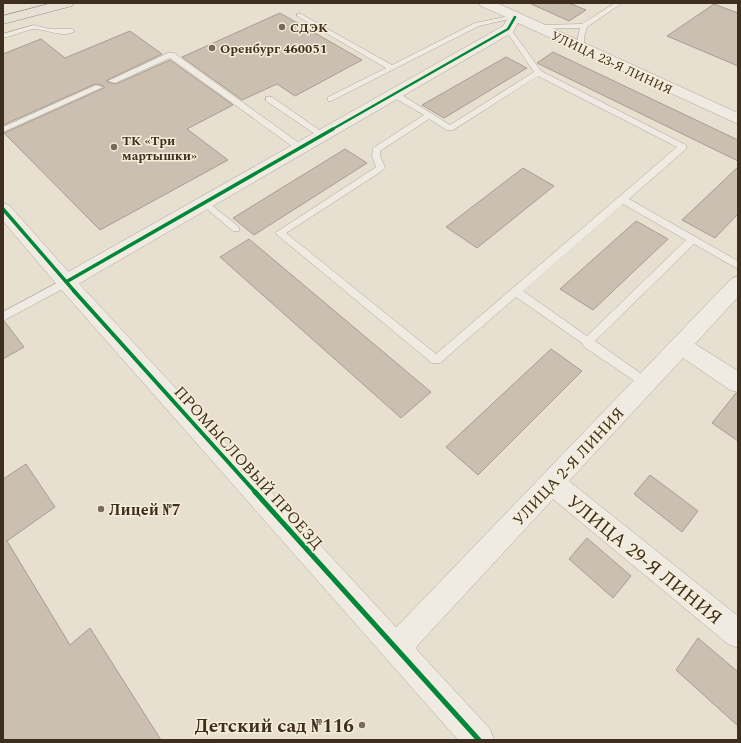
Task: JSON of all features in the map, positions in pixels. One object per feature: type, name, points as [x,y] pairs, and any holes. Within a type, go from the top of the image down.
[{"type":"main road","points":[[3,11],[68,3]]},
{"type":"main road","points":[[3,20],[29,9]]},
{"type":"street","name":"УЛИЦА 23-Я ЛИНИЯ","points":[[486,3],[512,23],[537,27],[738,120]]},
{"type":"street","points":[[66,282],[321,134],[394,94],[512,23]]},
{"type":"street","name":"ПРОМЫСЛОВЫЙ ПРОЕЗД","points":[[3,209],[66,282],[479,740]]},
{"type":"street","name":"УЛИЦА 2-Я ЛИНИЯ","points":[[396,648],[738,284]]},
{"type":"street","points":[[681,346],[738,384]]},
{"type":"street","name":"УЛИЦА 29-Я ЛИНИЯ","points":[[552,483],[738,634]]},
{"type":"lane","points":[[537,27],[584,26],[614,4]]},
{"type":"lane","points":[[29,9],[34,27]]},
{"type":"lane","points":[[299,15],[390,67]]},
{"type":"lane","points":[[331,99],[390,67],[477,24],[512,23],[538,73],[683,147],[436,360],[280,233],[379,169],[381,167],[376,156],[376,150],[430,115]]},
{"type":"lane","points":[[582,48],[581,36],[584,26]]},
{"type":"lane","points":[[3,36],[34,27],[48,31],[72,31]]},
{"type":"lane","points":[[112,82],[171,55],[216,91],[299,147]]},
{"type":"lane","points":[[394,94],[450,128],[538,73]]},
{"type":"lane","points":[[7,130],[99,87]]},
{"type":"lane","points":[[269,99],[321,134]]},
{"type":"lane","points":[[622,199],[738,265]]},
{"type":"lane","points":[[204,202],[236,229]]},
{"type":"lane","points":[[587,343],[693,239]]},
{"type":"lane","points":[[3,317],[66,282]]},
{"type":"lane","points":[[516,291],[587,343],[646,383]]},
{"type":"building","points":[[529,3],[569,3],[586,10],[569,21]]},
{"type":"building","points":[[714,4],[738,13],[738,66],[667,36]]},
{"type":"building","points":[[280,13],[362,60],[295,96],[277,84],[242,100],[182,57]]},
{"type":"building","name":"ТК «Три мартышки»","points":[[130,31],[162,54],[107,80],[107,82],[116,84],[170,60],[233,105],[187,129],[228,160],[100,230],[4,133],[104,88],[104,86],[95,84],[3,125],[3,54],[41,39],[65,58]]},
{"type":"building","points":[[553,52],[738,140],[738,161],[537,63]]},
{"type":"building","points":[[506,57],[527,68],[444,118],[422,105]]},
{"type":"building","points":[[345,149],[367,163],[254,235],[233,218]]},
{"type":"building","points":[[738,167],[738,214],[715,238],[682,220]]},
{"type":"building","points":[[523,168],[554,186],[477,248],[446,227]]},
{"type":"building","points":[[636,221],[668,239],[593,310],[560,289]]},
{"type":"building","points":[[249,239],[431,392],[401,418],[220,257]]},
{"type":"building","points":[[3,322],[5,322],[24,347],[3,359]]},
{"type":"building","points":[[551,349],[582,371],[478,475],[446,447]]},
{"type":"building","points":[[736,393],[738,393],[738,441],[712,423]]},
{"type":"building","points":[[26,464],[55,507],[7,541],[70,645],[90,628],[161,740],[3,740],[3,479]]},
{"type":"building","points":[[650,475],[698,511],[682,532],[634,494]]},
{"type":"building","points":[[587,538],[631,576],[613,598],[569,559]]},
{"type":"building","points":[[698,638],[738,672],[738,726],[676,670]]},
{"type":"cycle path","points":[[66,282],[508,29],[515,17]]},
{"type":"cycle path","points":[[3,209],[66,282],[479,740]]},
{"type":"place","name":"СДЭК","points":[[282,27]]},
{"type":"place","name":"Оренбург 460051","points":[[212,48]]},
{"type":"place","name":"ТК «Три мартышки»","points":[[114,147]]},
{"type":"place","name":"Лицей №7","points":[[101,509]]},
{"type":"place","name":"Детский сад №116","points":[[362,725]]}]
